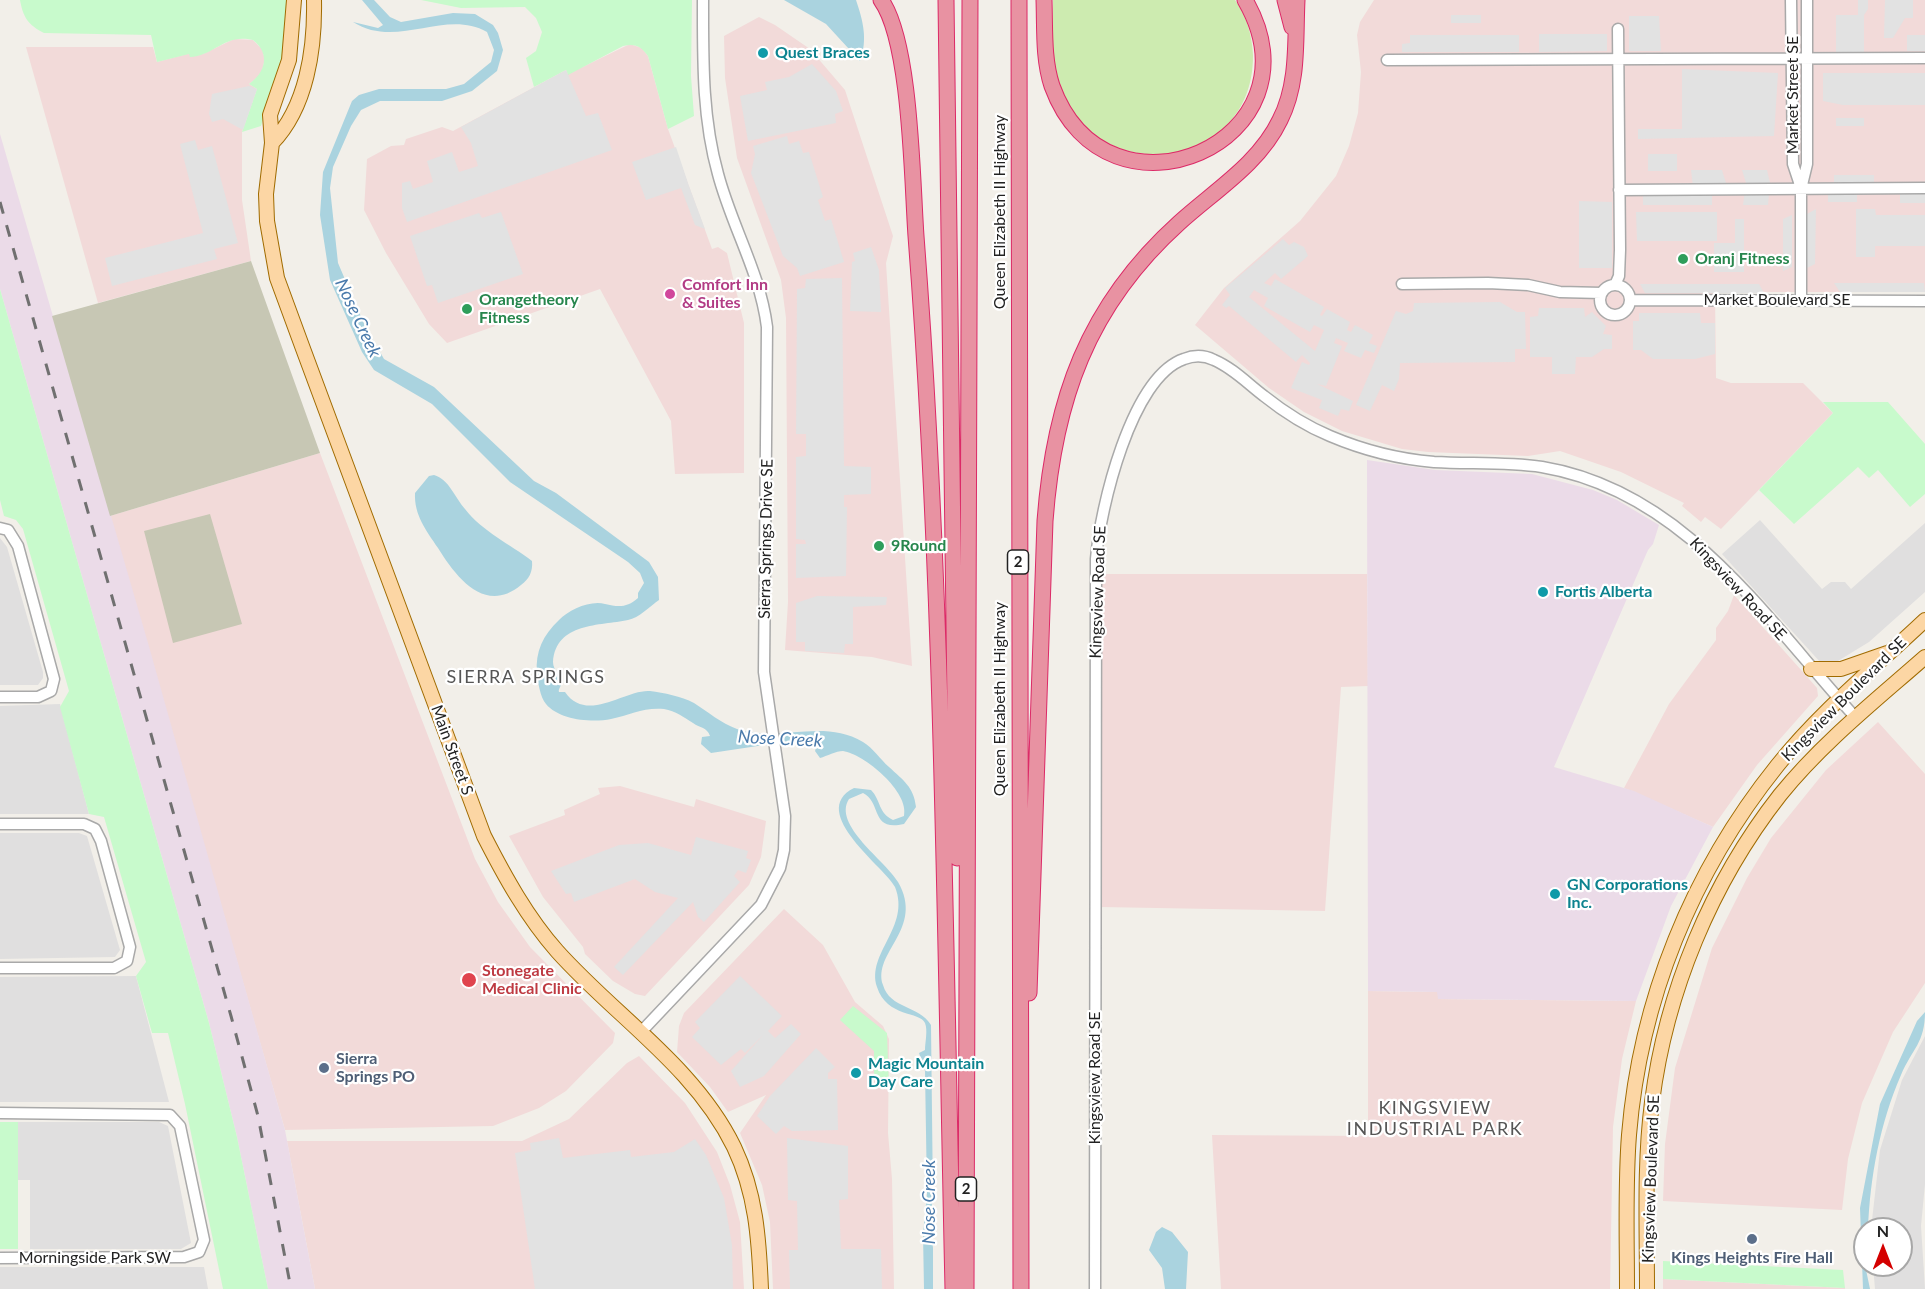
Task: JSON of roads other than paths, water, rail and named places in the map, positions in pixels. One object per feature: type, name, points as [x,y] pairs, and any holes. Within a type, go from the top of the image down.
[{"type":"highway","points":[[881,0],[894,26],[902,69],[925,361],[939,671],[953,1289]]},
{"type":"highway","points":[[946,0],[957,907],[966,1089]]},
{"type":"highway","name":"Queen Elizabeth II Highway","points":[[966,1289],[970,0]]},
{"type":"highway","name":"Queen Elizabeth II Highway","points":[[1018,0],[1021,1289]]},
{"type":"highway","points":[[1044,0],[1050,79],[1065,112],[1088,137],[1104,148],[1134,161],[1152,163],[1188,159],[1218,144],[1237,126],[1252,105],[1259,87],[1262,56],[1258,28],[1245,0]]},
{"type":"highway","points":[[1285,0],[1295,38]]},
{"type":"highway","points":[[1021,1124],[1032,938],[1045,521],[1055,439],[1074,371],[1110,303],[1165,236],[1263,147],[1281,120],[1294,75],[1298,0]]},
{"type":"main road","name":"Main Street S","points":[[294,0],[289,60],[270,116],[272,143],[267,212],[277,278],[484,836],[508,884],[545,936],[577,972],[691,1083],[720,1121],[735,1148],[752,1192],[761,1289]]},
{"type":"main road","points":[[272,143],[289,120],[300,93],[310,60],[316,0]]},
{"type":"main road","name":"Kingsview Boulevard SE","points":[[1627,1289],[1627,1174],[1630,1119],[1646,1029],[1665,966],[1706,872],[1742,813],[1778,765],[1840,700],[1925,620]]},
{"type":"main road","points":[[1811,669],[1841,669],[1892,652]]},
{"type":"main road","name":"Kingsview Boulevard SE","points":[[1647,1289],[1647,1174],[1652,1104],[1665,1034],[1684,972],[1711,905],[1743,847],[1781,794],[1856,718],[1925,657]]},
{"type":"street","name":"Sierra Springs Drive SE","points":[[640,1033],[761,905],[780,868],[786,831],[770,723],[764,644],[767,531],[767,327],[759,283],[721,186],[708,126],[703,70],[703,0]]},
{"type":"street","name":"Market Street SE","points":[[1791,0],[1794,58],[1793,164],[1801,189]]},
{"type":"street","name":"Market Street SE","points":[[1801,300],[1801,189],[1807,164],[1806,0]]},
{"type":"street","points":[[1402,284],[1488,283],[1528,285],[1560,292],[1602,293],[1615,285],[1619,276],[1618,29]]},
{"type":"street","points":[[1387,60],[1925,58]]},
{"type":"street","points":[[1619,190],[1925,188]]},
{"type":"street","points":[[1602,293],[1600,303],[1611,315],[1621,314],[1626,310],[1630,300],[1626,290],[1615,285]]},
{"type":"street","name":"Market Boulevard SE","points":[[1630,300],[1925,301]]},
{"type":"street","name":"Kingsview Road SE","points":[[1095,1289],[1096,559],[1103,503],[1120,451],[1139,409],[1166,370],[1176,362],[1196,356],[1215,360],[1295,418],[1360,448],[1434,462],[1505,463],[1541,467],[1586,478],[1625,494],[1670,521],[1698,544],[1856,718]]},
{"type":"street","points":[[0,528],[8,530],[18,546],[54,679],[51,691],[38,697],[0,697]]},
{"type":"street","points":[[0,824],[84,824],[95,829],[101,841],[130,947],[127,961],[114,968],[0,968]]},
{"type":"street","name":"Morningside Park SW","points":[[0,1113],[170,1115],[180,1126],[204,1240],[199,1252],[184,1257],[0,1258]]},
{"type":"water","name":"Nose Creek","points":[[362,0],[374,0],[390,17],[401,22],[453,13],[475,14],[493,25],[503,50],[497,71],[472,91],[442,101],[380,101],[361,110],[351,126],[333,167],[330,188],[338,263],[365,326],[384,359],[434,387],[534,481],[556,493],[649,562],[658,577],[659,600],[640,614],[628,620],[581,628],[562,639],[556,649],[553,662],[561,681],[559,692],[565,692],[574,701],[584,705],[595,705],[650,691],[672,695],[694,703],[731,727],[753,733],[816,731],[848,735],[870,747],[903,780],[913,794],[916,807],[904,824],[886,824],[881,820],[869,797],[863,793],[849,799],[846,809],[848,820],[854,831],[892,873],[905,899],[906,913],[902,927],[884,962],[883,985],[892,999],[919,1014],[931,1025],[933,1201],[929,1215],[933,1248],[933,1289],[924,1289],[923,1234],[927,1194],[925,1071],[919,1053],[925,1050],[926,1026],[922,1019],[888,1004],[877,987],[875,975],[877,963],[897,915],[898,901],[895,887],[854,840],[844,825],[839,811],[842,798],[854,788],[871,790],[882,810],[893,820],[904,816],[904,806],[900,796],[884,776],[873,767],[862,759],[843,751],[820,758],[815,751],[817,745],[791,741],[711,753],[701,744],[702,737],[710,736],[707,731],[668,710],[650,709],[595,721],[567,717],[546,704],[538,681],[537,658],[544,638],[553,626],[568,613],[593,603],[618,606],[630,604],[638,598],[638,593],[644,583],[640,573],[628,562],[510,482],[432,404],[374,370],[362,352],[330,280],[320,215],[323,172],[352,101],[359,95],[379,89],[446,89],[464,84],[491,62],[494,50],[487,32],[471,26],[455,24],[387,32],[370,29],[353,22],[378,28],[383,25]]},
{"type":"water","points":[[784,0],[856,0],[864,30],[864,45],[860,61],[826,24]]},
{"type":"water","points":[[434,475],[444,480],[472,517],[532,561],[530,575],[521,585],[508,593],[495,596],[484,594],[473,589],[445,559],[425,528],[415,501],[415,493],[429,476]]},
{"type":"water","points":[[1925,1012],[1920,1039],[1905,1066],[1887,1112],[1877,1150],[1869,1217],[1860,1217],[1860,1208],[1880,1104],[1917,1021]]},
{"type":"water","points":[[1162,1227],[1172,1232],[1188,1252],[1186,1289],[1165,1289],[1162,1268],[1149,1250],[1156,1232]]},
{"type":"water","points":[[1863,1277],[1868,1277],[1870,1289],[1863,1289]]},
{"type":"railway","points":[[0,202],[258,1116],[291,1289]]},
{"type":"place","name":"Quest Braces","points":[[763,53]]},
{"type":"place","name":"Oranj Fitness","points":[[1683,259]]},
{"type":"place","name":"Comfort Inn & Suites","points":[[670,294]]},
{"type":"place","name":"Orangetheory Fitness","points":[[467,309]]},
{"type":"place","name":"9Round","points":[[879,546]]},
{"type":"place","name":"Fortis Alberta","points":[[1543,592]]},
{"type":"place","name":"GN Corporations Inc.","points":[[1555,894]]},
{"type":"place","name":"Stonegate Medical Clinic","points":[[469,980]]},
{"type":"place","name":"Sierra Springs PO","points":[[324,1068]]},
{"type":"place","name":"Magic Mountain Day Care","points":[[856,1073]]},
{"type":"place","name":"Kings Heights Fire Hall","points":[[1752,1239]]},
{"type":"district","name":"SIERRA SPRINGS","points":[[526,677]]},
{"type":"district","name":"KINGSVIEW INDUSTRIAL PARK","points":[[1435,1118]]}]
